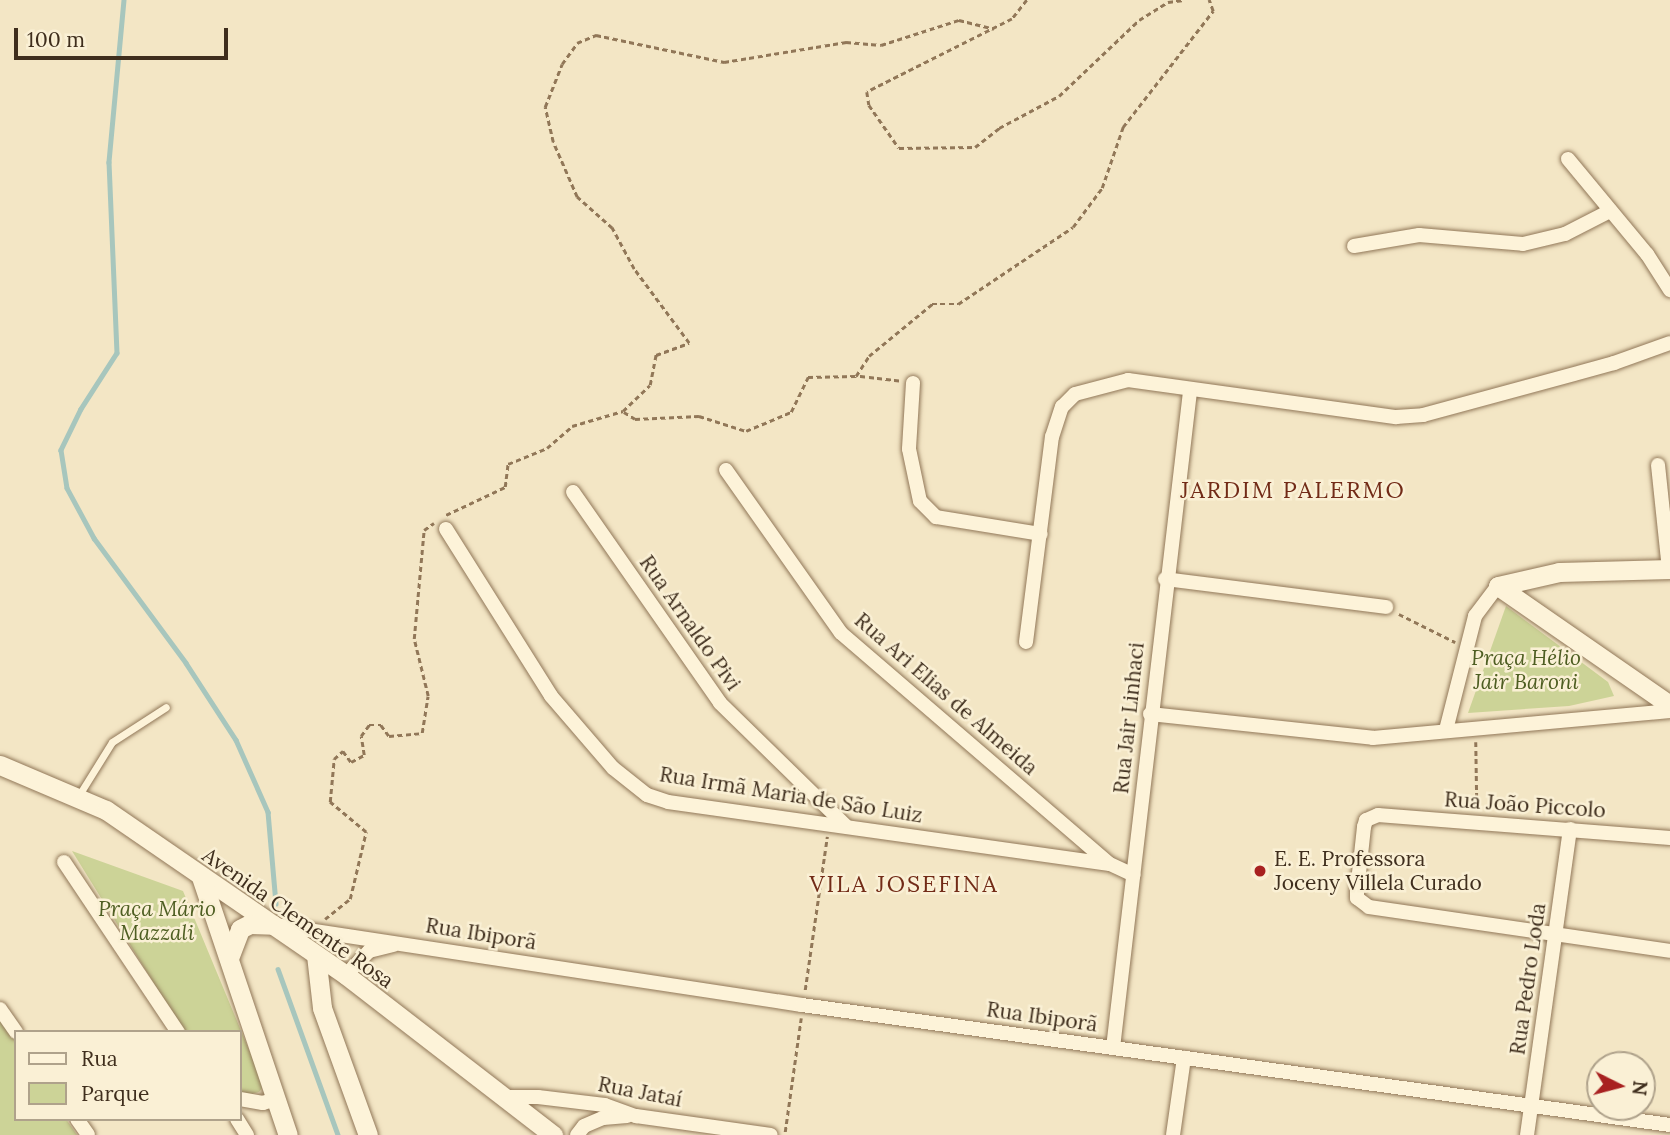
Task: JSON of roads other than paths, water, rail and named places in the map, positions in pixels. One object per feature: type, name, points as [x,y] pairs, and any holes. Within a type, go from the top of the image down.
[{"type":"main road","points":[[1498,586],[1559,572],[1669,569]]},
{"type":"main road","points":[[1498,586],[1670,705]]},
{"type":"main road","name":"Avenida Clemente Rosa","points":[[0,765],[79,795],[346,975],[500,1098],[553,1135]]},
{"type":"main road","points":[[201,877],[288,1135]]},
{"type":"main road","points":[[229,958],[240,929],[250,924],[273,925]]},
{"type":"main road","points":[[316,955],[322,1008],[368,1135]]},
{"type":"street","points":[[1568,159],[1647,254],[1670,290]]},
{"type":"street","points":[[1354,246],[1419,236],[1523,244],[1565,234],[1609,211]]},
{"type":"street","points":[[1026,642],[1052,437],[1062,407],[1075,394],[1128,380],[1190,392],[1396,417],[1423,415],[1670,343]]},
{"type":"street","points":[[913,383],[909,449],[920,502],[936,517],[1041,534]]},
{"type":"street","name":"Rua Jair Linhaci","points":[[1113,1048],[1165,579],[1190,392]]},
{"type":"street","points":[[1658,465],[1669,569]]},
{"type":"street","name":"Rua Ari Elias de Almeida","points":[[726,470],[841,633],[1110,864]]},
{"type":"street","name":"Rua Arnaldo Pivi","points":[[573,492],[720,704],[846,826]]},
{"type":"street","name":"Rua Irmã Maria de São Luiz","points":[[446,529],[551,696],[629,783],[668,802],[1110,864],[1134,875]]},
{"type":"street","points":[[1165,579],[1385,607]]},
{"type":"street","points":[[1446,730],[1465,646],[1475,616],[1498,586]]},
{"type":"street","points":[[1150,714],[1331,737],[1373,738],[1670,711]]},
{"type":"street","name":"Rua João Piccolo","points":[[1555,933],[1369,906],[1357,898],[1366,820],[1378,815],[1670,838]]},
{"type":"street","name":"Rua Pedro Loda","points":[[1527,1135],[1570,829]]},
{"type":"street","points":[[64,862],[177,1030]]},
{"type":"street","name":"Rua Ibiporã","points":[[273,925],[802,1005],[1670,1125]]},
{"type":"street","points":[[1555,933],[1670,951]]},
{"type":"street","name":"Rua Ibiporã","points":[[346,975],[369,951],[409,944]]},
{"type":"street","points":[[0,1009],[15,1030]]},
{"type":"street","points":[[1173,1135],[1184,1058]]},
{"type":"street","name":"Rua Jataí","points":[[500,1098],[538,1097],[605,1105],[636,1116],[771,1135]]},
{"type":"street","points":[[242,1099],[263,1102],[275,1099]]},
{"type":"street","points":[[577,1135],[584,1125],[603,1118],[636,1116]]},
{"type":"lane","points":[[79,795],[112,743],[166,706]]},
{"type":"waterway","points":[[124,0],[109,162],[117,353],[81,409],[61,450],[67,488],[94,538],[186,663],[236,740],[268,812],[276,904]]},
{"type":"waterway","points":[[278,969],[338,1135]]},
{"type":"place","name":"E. E. Professora Joceny Villela Curado","points":[[1260,871]]},
{"type":"district","name":"JARDIM PALERMO","points":[[1293,490]]},
{"type":"district","name":"VILA JOSEFINA","points":[[904,884]]},
{"type":"park label","name":"Praça Hélio Jair Baroni","points":[[1526,670]]},
{"type":"park label","name":"Praça Mário Mazzali","points":[[157,921]]}]
